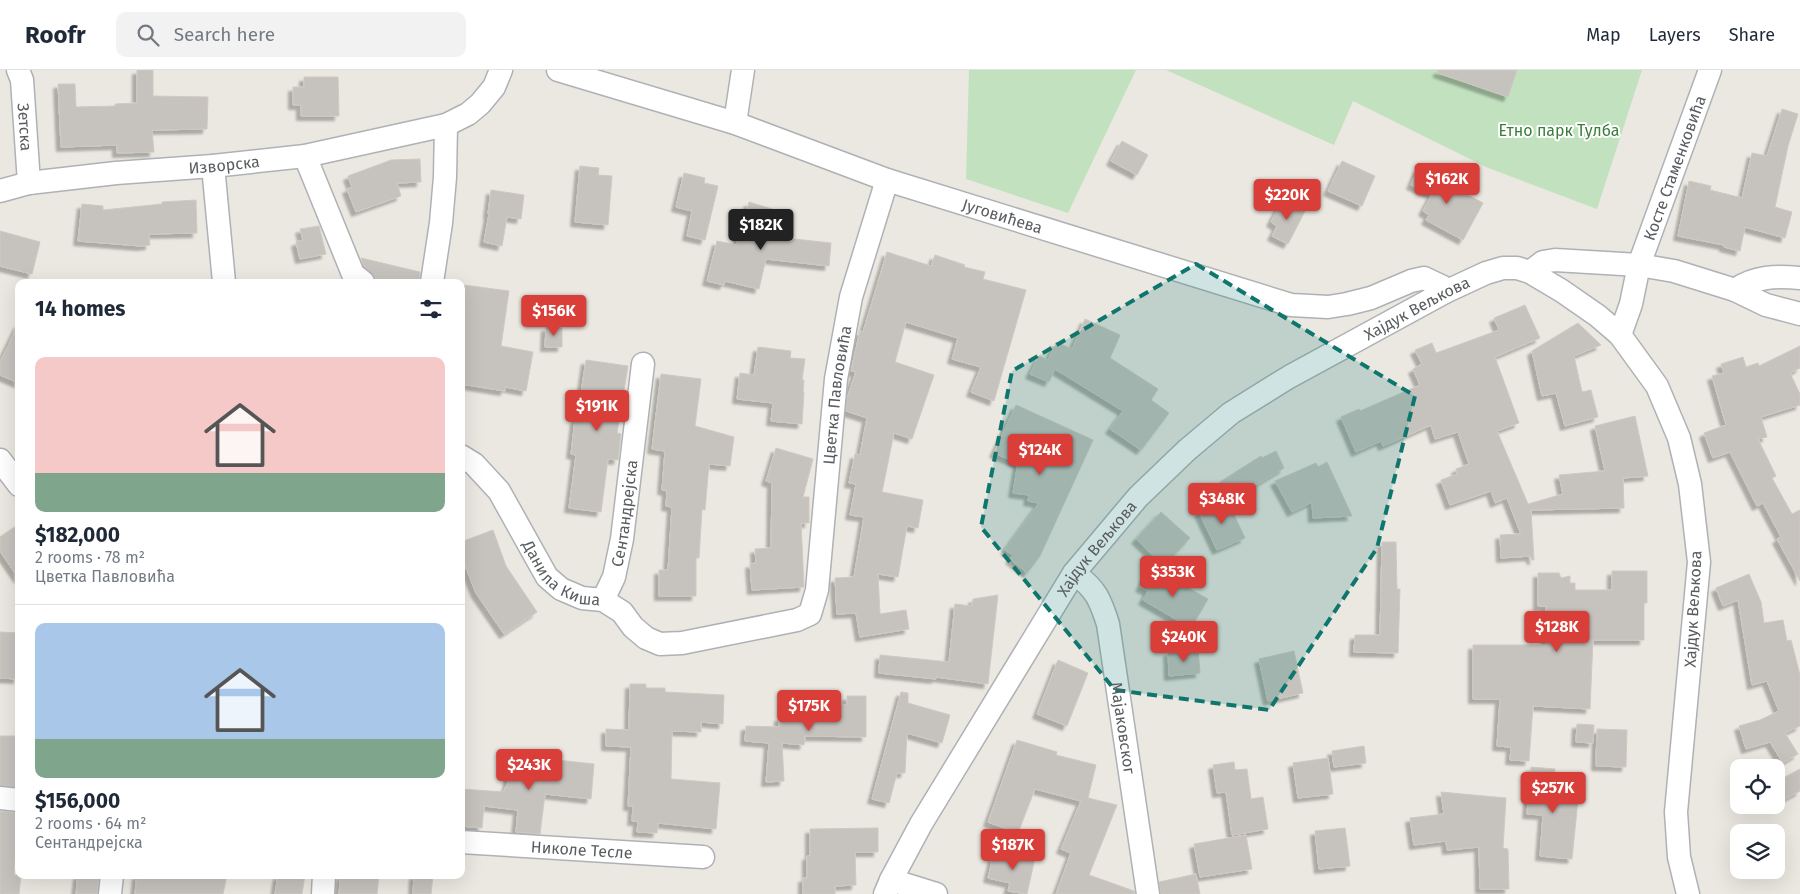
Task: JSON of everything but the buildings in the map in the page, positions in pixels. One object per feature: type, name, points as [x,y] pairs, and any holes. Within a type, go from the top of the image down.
[{"type":"street","name":"Зетска","points":[[18,70],[22,80],[29,184]]},
{"type":"street","name":"Изворска","points":[[0,191],[29,184],[116,173],[213,166],[305,156],[446,125],[468,114],[480,104],[494,87],[501,70]]},
{"type":"street","name":"Југовићева","points":[[558,70],[735,123],[887,180],[1292,305],[1328,307],[1347,304],[1371,298],[1411,281],[1424,278],[1443,286],[1445,292]]},
{"type":"street","points":[[735,123],[743,70]]},
{"type":"street","name":"Косте Стаменковића","points":[[1620,335],[1631,304],[1639,265],[1710,70]]},
{"type":"street","points":[[432,279],[441,223],[445,177],[446,125]]},
{"type":"street","points":[[305,156],[353,274],[359,279]]},
{"type":"street","points":[[213,166],[224,279]]},
{"type":"street","name":"Цветка Павловића","points":[[810,614],[816,590],[836,379],[851,298],[887,180]]},
{"type":"street","points":[[1530,272],[1543,262],[1555,260],[1639,265],[1674,271],[1735,290],[1766,305],[1800,314]]},
{"type":"street","name":"Хајдук Вељкова","points":[[888,887],[922,824],[1074,573],[1138,496],[1187,450],[1231,413],[1289,377],[1445,292],[1486,273],[1503,268],[1517,268],[1530,272],[1562,291],[1598,316],[1620,335],[1657,386],[1679,438],[1690,484],[1699,562],[1676,812],[1679,857],[1688,894]]},
{"type":"street","points":[[1735,290],[1744,283],[1759,278],[1800,278]]},
{"type":"street","name":"Сентандрејска","points":[[602,600],[614,577],[622,539],[643,364]]},
{"type":"street","name":"Данила Киша","points":[[465,458],[474,464],[499,491],[547,576],[560,589],[582,598],[602,600],[622,612],[633,627],[646,638],[660,644],[682,643],[797,620],[810,614]]},
{"type":"street","points":[[0,460],[15,480]]},
{"type":"street","name":"Мајаковског","points":[[1074,573],[1088,583],[1100,600],[1108,624],[1148,894]]},
{"type":"street","points":[[0,798],[15,800]]},
{"type":"street","name":"Николе Тесле","points":[[465,842],[703,857]]},
{"type":"street","points":[[110,894],[112,879]]},
{"type":"street","points":[[323,894],[324,879]]},
{"type":"street","points":[[888,887],[936,894]]},
{"type":"highlighted area","points":[[1196,264],[1415,396],[1377,548],[1269,710],[1115,690],[981,527],[1012,371]]},
{"type":"green space","points":[[969,70],[1136,70],[1068,213],[966,179]]},
{"type":"green space","name":"Етно парк Тулба","points":[[1166,70],[1642,70],[1597,209],[1486,167],[1353,101],[1334,145]]}]
